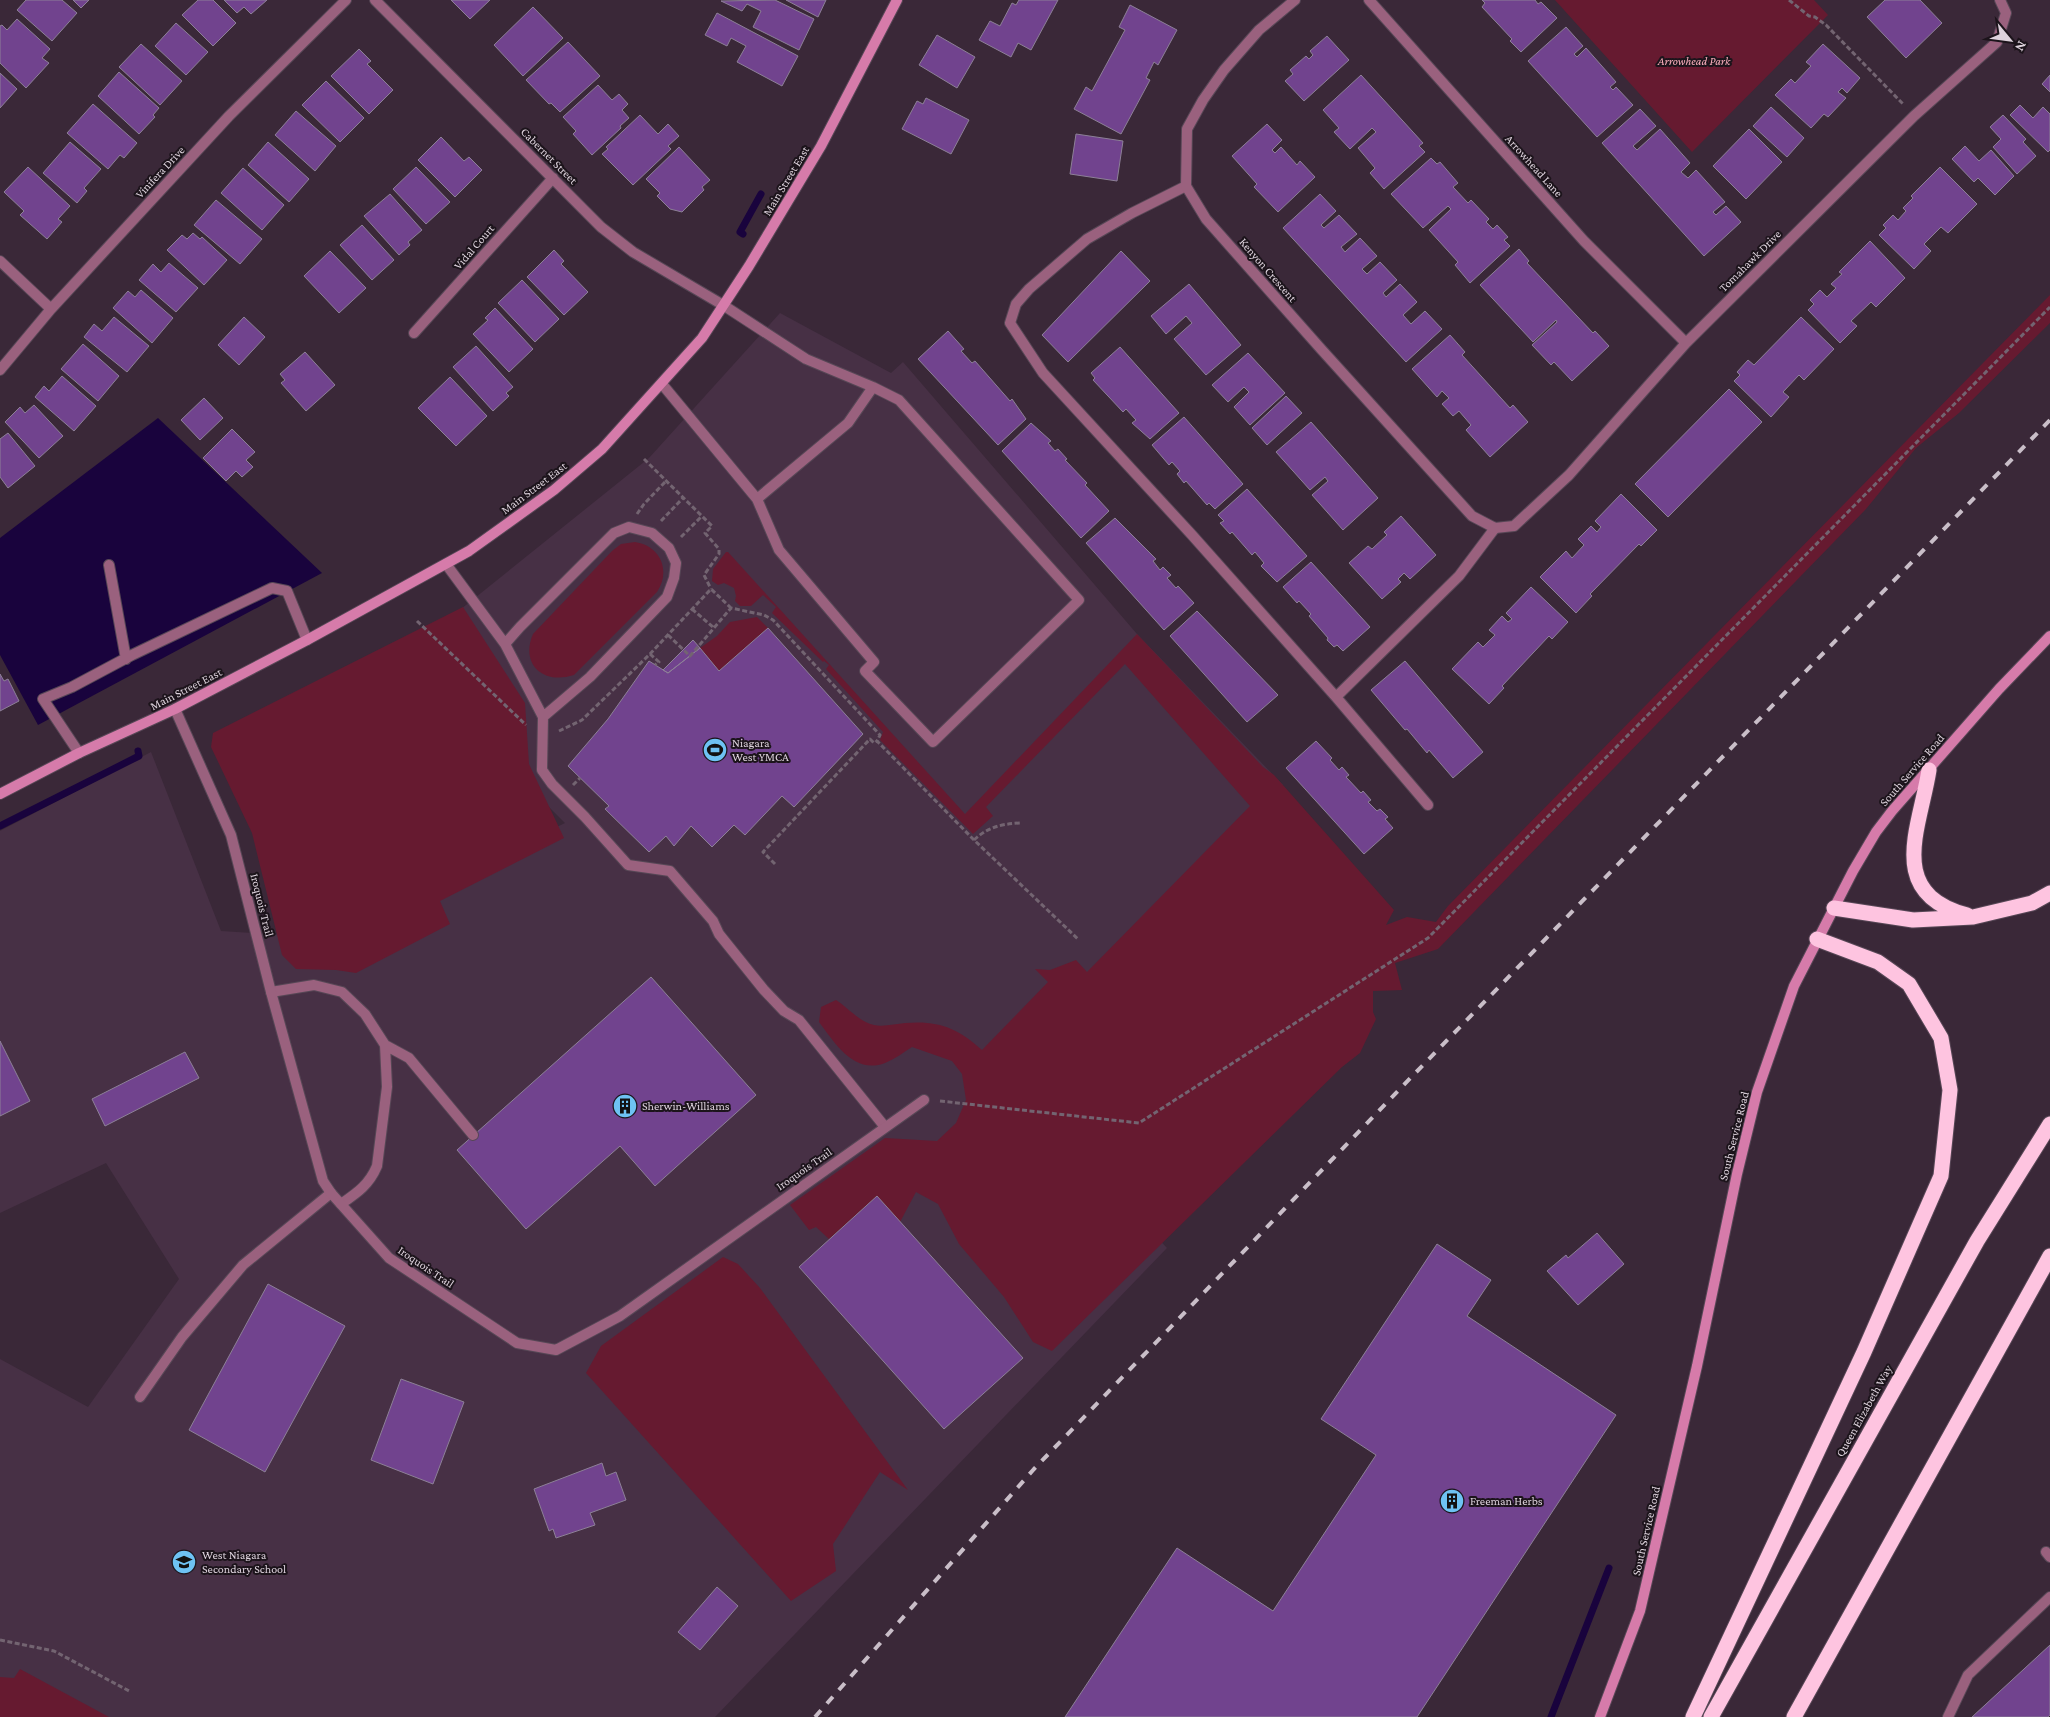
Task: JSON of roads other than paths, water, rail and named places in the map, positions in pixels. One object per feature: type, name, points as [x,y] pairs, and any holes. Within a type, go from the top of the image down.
[{"type":"highway","points":[[1929,770],[1925,794],[1914,834],[1914,866],[1917,878],[1932,898],[1956,912],[1973,917]]},
{"type":"highway","points":[[1834,908],[1913,920],[1973,917],[2032,903],[2050,893]]},
{"type":"highway","points":[[1693,1717],[1864,1352],[1941,1176],[1950,1090],[1941,1038],[1908,984],[1878,962],[1817,939]]},
{"type":"highway","name":"Queen Elizabeth Way","points":[[1711,1717],[1977,1242],[2050,1124]]},
{"type":"highway","points":[[1794,1717],[2050,1256]]},
{"type":"main road","name":"Main Street East","points":[[0,794],[175,709],[307,640],[469,551],[560,485],[602,449],[702,338],[724,305],[817,154],[897,0]]},
{"type":"main road","name":"South Service Road","points":[[1600,1717],[1640,1612],[1695,1376],[1737,1174],[1757,1092],[1794,986],[1817,939],[1876,832],[1999,689],[2050,636]]},
{"type":"street","name":"Vinifera Drive","points":[[0,370],[51,309],[229,116],[346,0]]},
{"type":"street","name":"Cabernet Street","points":[[375,0],[601,227],[633,252],[724,305],[806,359],[899,400],[1079,600],[933,742],[865,671],[874,662],[781,552],[757,499]]},
{"type":"street","points":[[1295,0],[1259,30],[1224,70],[1203,100],[1187,129],[1186,186],[1132,213],[1087,239],[1029,289],[1016,304],[1010,323],[1043,373],[1192,535],[1336,697],[1428,805]]},
{"type":"street","name":"Arrowhead Lane","points":[[1369,0],[1584,241],[1686,343]]},
{"type":"street","name":"Tomahawk Drive","points":[[1495,528],[1514,526],[1569,475],[1686,343],[1914,116],[1997,42],[2006,13],[2000,0]]},
{"type":"street","name":"Vidal Court","points":[[414,333],[553,178]]},
{"type":"street","name":"Kenyon Crescent","points":[[1186,186],[1206,219],[1327,357],[1472,516],[1495,528]]},
{"type":"street","points":[[0,261],[51,309]]},
{"type":"street","points":[[662,384],[757,499],[848,422],[873,387]]},
{"type":"street","points":[[505,644],[614,533],[629,527],[652,534],[668,548],[676,563],[674,578],[667,597],[590,677],[542,718]]},
{"type":"street","points":[[1336,697],[1459,576],[1495,528]]},
{"type":"street","points":[[446,564],[505,644],[542,718],[542,770],[552,784],[628,865],[670,871],[713,921],[719,934],[764,990],[784,1012],[799,1020],[885,1127]]},
{"type":"street","points":[[110,565],[126,659]]},
{"type":"street","points":[[79,754],[43,699],[72,687],[272,588],[287,591],[307,640]]},
{"type":"street","name":"Iroquois Trail","points":[[175,709],[231,835],[271,992],[323,1180],[331,1193],[389,1258],[517,1343],[556,1350],[620,1316],[924,1100]]},
{"type":"street","points":[[271,992],[314,985],[342,992],[365,1014],[384,1045],[387,1087],[377,1166],[372,1178],[365,1187],[341,1204]]},
{"type":"street","points":[[384,1045],[408,1058],[473,1135]]},
{"type":"street","points":[[140,1397],[182,1336],[243,1265],[331,1193]]},
{"type":"street","points":[[1948,1717],[1968,1675],[2050,1597]]},
{"type":"waterway","points":[[743,234],[740,232],[761,194]]},
{"type":"waterway","points":[[0,826],[139,756],[138,751]]},
{"type":"waterway","points":[[1551,1717],[1609,1568]]},
{"type":"railway","points":[[815,1717],[1034,1469],[1424,1064],[2050,420]]},
{"type":"place","name":"Niagara West YMCA","points":[[715,750]]},
{"type":"place","name":"Sherwin-Williams","points":[[625,1106]]},
{"type":"place","name":"Freeman Herbs","points":[[1452,1501]]},
{"type":"place","name":"West Niagara Secondary School","points":[[184,1562]]},
{"type":"park label","name":"Arrowhead Park","points":[[1694,61]]}]
